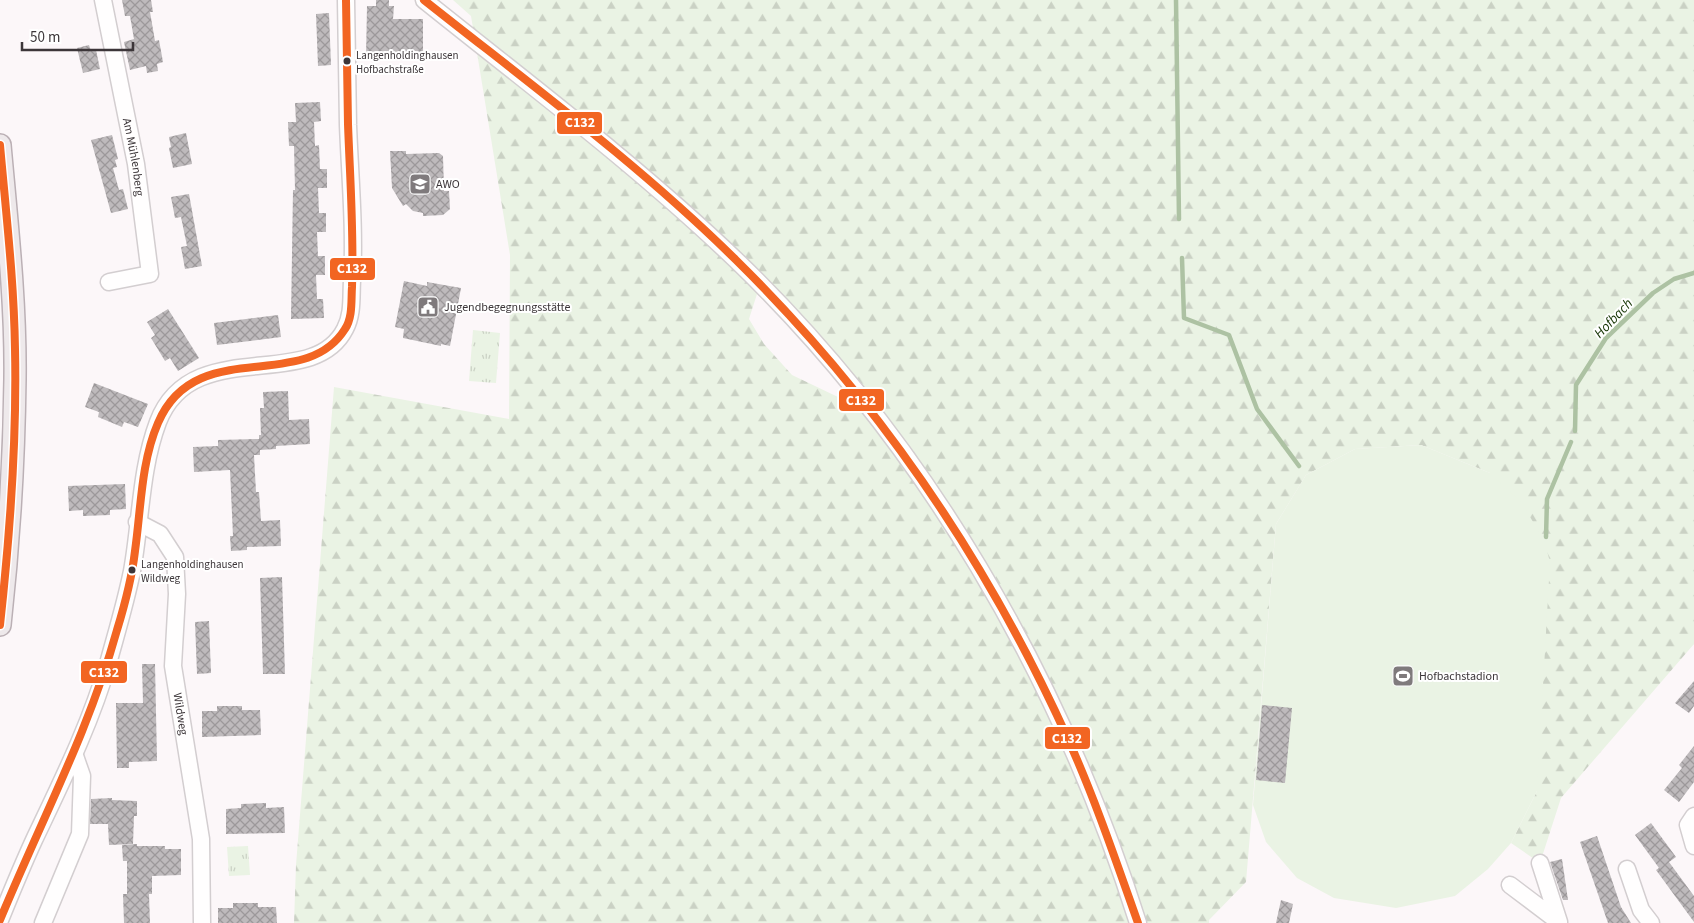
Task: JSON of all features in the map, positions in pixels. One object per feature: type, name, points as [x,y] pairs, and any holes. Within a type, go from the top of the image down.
[{"type":"main road","points":[[0,145],[9,242],[15,378],[10,518],[0,625]]},
{"type":"street","name":"Am Mühlenberg","points":[[103,0],[136,164],[150,274],[109,282]]},
{"type":"street","points":[[0,920],[32,843],[75,756],[108,664],[132,570],[137,522],[158,421],[171,400],[183,388],[207,375],[235,368],[312,359],[324,353],[336,343],[345,329],[351,314],[354,256],[346,0]]},
{"type":"street","points":[[424,0],[690,216],[782,307],[852,386],[892,437],[980,568],[1023,644],[1077,755],[1103,822],[1138,923]]},
{"type":"street","name":"Wildweg","points":[[137,522],[160,534],[175,556],[177,594],[173,666],[201,839],[202,923]]},
{"type":"street","points":[[43,923],[80,834],[82,776],[75,756]]},
{"type":"street","points":[[1694,816],[1688,824],[1694,846]]},
{"type":"street","points":[[1540,863],[1559,923]]},
{"type":"street","points":[[1627,869],[1641,910],[1651,923]]},
{"type":"street","points":[[1510,885],[1559,923]]},
{"type":"green space","points":[[453,0],[1694,0],[1694,644],[1561,798],[1540,863],[1511,843],[1537,791],[1490,473],[1421,445],[1355,449],[1306,475],[1276,524],[1246,882],[1209,920],[1209,923],[294,923],[296,865],[334,387],[509,419],[510,255],[471,16]],"holes":[[[757,294],[793,329],[850,396],[838,397],[792,375],[764,344],[749,319]]]},
{"type":"green space","points":[[473,330],[500,333],[496,383],[469,381]]},
{"type":"green space","name":"Hofbachstadion","points":[[1421,445],[1490,473],[1521,502],[1544,540],[1550,562],[1537,791],[1511,843],[1488,869],[1455,896],[1396,908],[1334,898],[1297,878],[1266,842],[1253,805],[1276,524],[1306,475],[1355,449]]},
{"type":"green space","points":[[248,846],[250,875],[229,876],[227,847]]},
{"type":"building","points":[[122,0],[151,0],[153,12],[150,12],[155,41],[159,40],[163,62],[157,64],[158,71],[147,73],[146,66],[130,70],[124,42],[134,39],[130,16],[125,16]]},
{"type":"building","points":[[376,0],[389,0],[389,6],[394,6],[393,19],[423,19],[423,58],[366,58],[367,6],[376,6]]},
{"type":"building","points":[[329,13],[331,65],[318,66],[316,14]]},
{"type":"building","points":[[89,45],[91,51],[96,50],[100,69],[83,73],[77,48]]},
{"type":"building","points":[[320,102],[321,121],[314,122],[315,146],[319,145],[320,169],[327,169],[327,188],[318,188],[319,213],[326,213],[326,232],[317,232],[318,256],[325,256],[325,275],[316,275],[317,299],[323,299],[324,318],[291,319],[293,190],[295,190],[294,146],[289,146],[288,122],[296,122],[295,103]]},
{"type":"building","points":[[186,133],[192,164],[173,168],[169,137]]},
{"type":"building","points":[[112,135],[118,159],[115,160],[117,167],[113,168],[119,190],[123,189],[128,209],[111,213],[91,140]]},
{"type":"building","name":"AWO","points":[[390,151],[406,151],[406,154],[439,153],[443,156],[444,191],[449,191],[450,209],[443,215],[423,216],[423,213],[413,211],[406,204],[403,206],[392,188]]},
{"type":"building","points":[[189,194],[202,266],[185,269],[181,247],[187,246],[181,217],[175,218],[171,197]]},
{"type":"building","name":"Jugendbegegnungsstätte","points":[[404,281],[427,286],[427,282],[461,288],[450,346],[441,344],[441,346],[403,338],[404,329],[395,327]]},
{"type":"building","points":[[168,309],[199,358],[178,371],[170,358],[165,361],[151,338],[155,335],[147,322]]},
{"type":"building","points":[[278,315],[281,337],[217,345],[214,323]]},
{"type":"building","points":[[94,383],[148,404],[138,427],[124,422],[122,427],[98,417],[99,412],[85,407]]},
{"type":"building","points":[[288,391],[289,420],[309,419],[310,444],[276,446],[276,449],[260,450],[260,455],[254,455],[256,492],[259,492],[261,521],[280,520],[281,546],[247,547],[247,550],[231,551],[230,536],[233,536],[230,470],[194,472],[193,447],[218,446],[218,440],[259,439],[259,435],[261,435],[260,408],[264,408],[263,392]]},
{"type":"building","points":[[125,484],[126,509],[110,510],[110,515],[83,516],[83,510],[69,511],[68,486]]},
{"type":"building","points":[[282,577],[285,674],[263,674],[260,578]]},
{"type":"building","points":[[209,621],[211,673],[197,674],[195,622]]},
{"type":"building","points":[[142,664],[155,664],[157,761],[129,762],[129,768],[117,768],[116,703],[143,703]]},
{"type":"building","points":[[1694,681],[1694,706],[1689,713],[1675,703]]},
{"type":"building","points":[[1262,705],[1292,708],[1285,783],[1256,780]]},
{"type":"building","points":[[217,706],[242,706],[242,710],[260,710],[261,735],[202,737],[202,711],[217,711]]},
{"type":"building","points":[[1694,746],[1694,782],[1679,802],[1664,790],[1682,768],[1679,765]]},
{"type":"building","points":[[112,798],[112,800],[137,801],[137,816],[134,816],[133,844],[109,845],[108,824],[90,824],[91,799]]},
{"type":"building","points":[[266,803],[266,808],[284,807],[285,833],[226,834],[226,809],[241,808],[241,804]]},
{"type":"building","points":[[1651,823],[1676,857],[1669,862],[1694,896],[1694,922],[1656,870],[1659,868],[1635,835]]},
{"type":"building","points":[[1597,836],[1621,907],[1631,923],[1608,923],[1580,842]]},
{"type":"building","points":[[137,844],[137,846],[165,846],[165,849],[181,849],[181,875],[152,876],[152,894],[149,894],[150,923],[124,923],[123,894],[127,894],[127,861],[123,861],[122,845]]},
{"type":"building","points":[[1562,859],[1568,900],[1563,900],[1550,862]]},
{"type":"building","points":[[1281,900],[1293,904],[1289,923],[1276,923]]},
{"type":"building","points":[[233,903],[258,903],[258,907],[276,907],[277,923],[218,923],[218,908],[233,908]]},
{"type":"waterway","points":[[1176,0],[1179,219]]},
{"type":"waterway","points":[[1182,258],[1184,318],[1229,335],[1257,409],[1299,466]]},
{"type":"waterway","name":"Hofbach","points":[[1575,431],[1576,385],[1606,338],[1653,293],[1674,279],[1694,273]]},
{"type":"waterway","name":"Hofbach","points":[[1546,537],[1547,499],[1571,442]]},
{"type":"transit line","name":"C132","points":[[0,920],[78,741],[106,667],[130,581],[142,486],[152,438],[158,423],[175,396],[197,380],[223,372],[304,359],[327,348],[348,324],[351,308],[352,206],[348,124],[346,0]]},
{"type":"transit line","name":"C132","points":[[424,0],[584,126],[662,191],[699,225],[787,313],[836,368],[881,425],[924,484],[964,545],[1002,608],[1036,673],[1068,739],[1087,784],[1138,923]]},
{"type":"transit line","name":"C132","points":[[0,145],[13,298],[15,349],[12,487],[0,625]]},
{"type":"place","name":"Langenholdinghausen Hofbachstraße","points":[[347,61]]},
{"type":"place","name":"AWO","points":[[420,184]]},
{"type":"place","name":"Jugendbegegnungsstätte","points":[[428,307]]},
{"type":"place","name":"Langenholdinghausen Wildweg","points":[[132,570]]},
{"type":"place","name":"Hofbachstadion","points":[[1403,676]]}]
